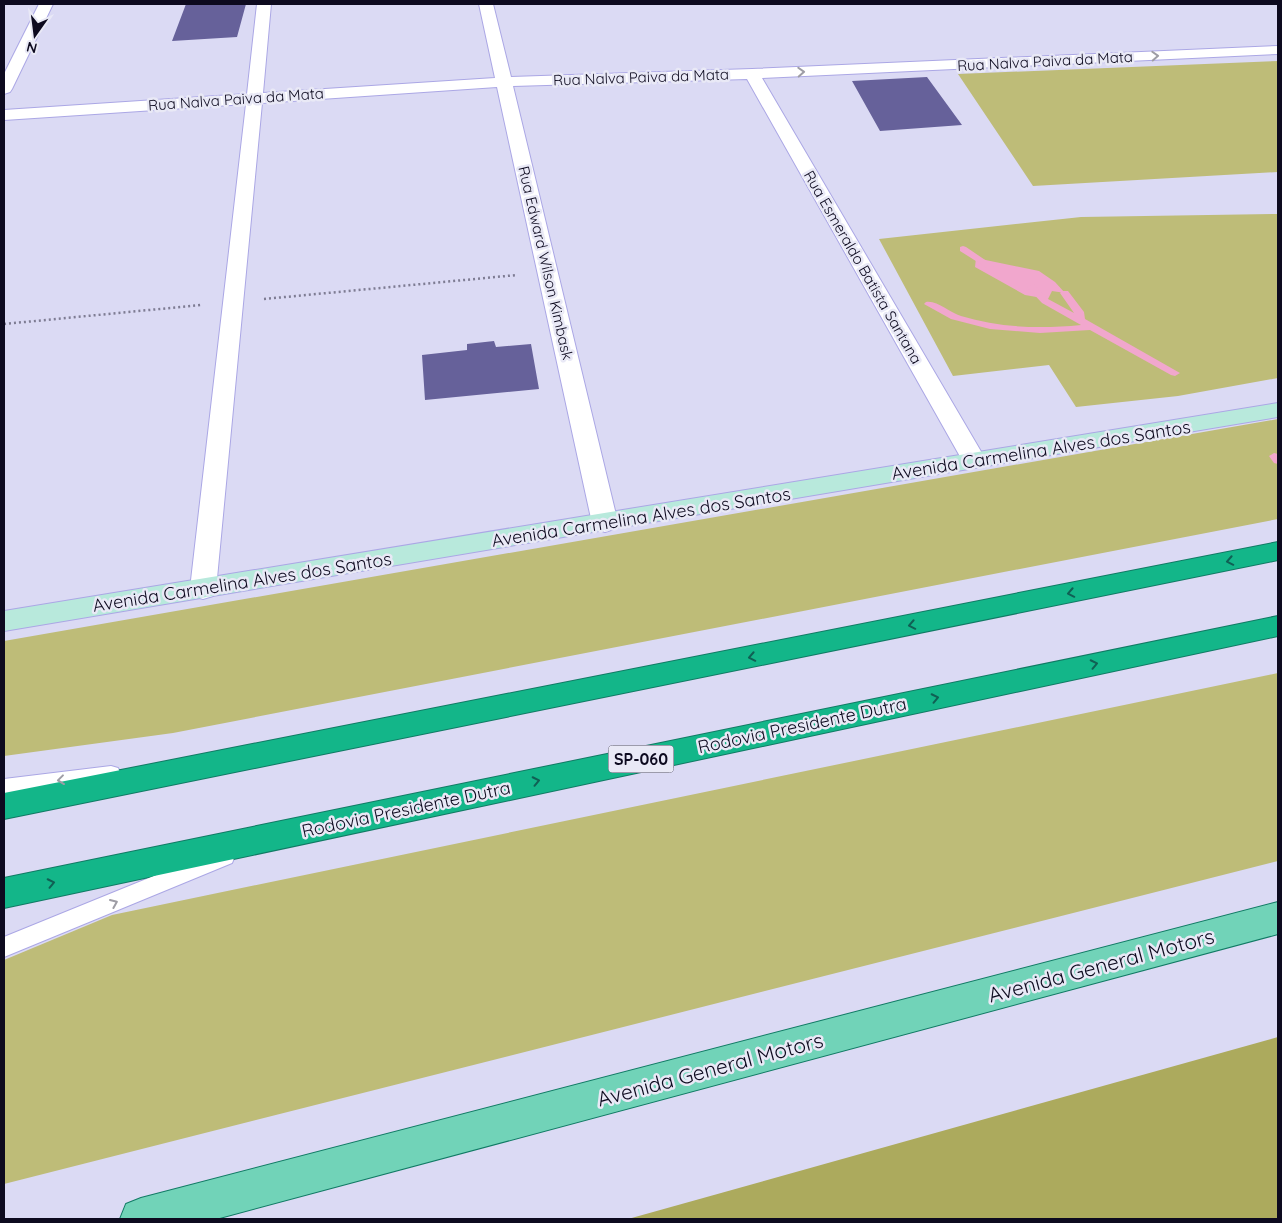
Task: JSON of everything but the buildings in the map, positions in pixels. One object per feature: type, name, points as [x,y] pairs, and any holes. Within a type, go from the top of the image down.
[{"type":"highway","points":[[4,806],[1278,551]]},
{"type":"highway","name":"Rodovia Presidente Dutra","points":[[4,893],[1278,626]]},
{"type":"main road","name":"Avenida General Motors","points":[[142,1219],[1278,918]]},
{"type":"street","points":[[4,88],[46,4]]},
{"type":"street","points":[[203,589],[264,4]]},
{"type":"street","name":"Rua Edward Wilson Kimbask","points":[[486,4],[605,523]]},
{"type":"street","name":"Rua Nalva Paiva da Mata","points":[[4,115],[504,82],[752,74],[1278,50]]},
{"type":"street","name":"Rua Esmeraldo Batista Santana","points":[[752,74],[974,460]]},
{"type":"street","name":"Avenida Carmelina Alves dos Santos","points":[[4,621],[605,523],[1278,410]]},
{"type":"lane","points":[[4,787],[266,754]]},
{"type":"lane","points":[[4,947],[271,837]]},
{"type":"path","points":[[4,324],[548,272]]},
{"type":"shaded area","points":[[1278,61],[1278,172],[1033,186],[958,74]]},
{"type":"shaded area","points":[[1278,214],[1278,378],[1178,396],[1076,407],[1049,365],[953,376],[879,239],[1081,217]]},
{"type":"shaded area","points":[[976,258],[1039,271],[1055,282],[1065,293],[1052,291],[1048,299],[1025,295],[975,267]]},
{"type":"shaded area","points":[[1278,419],[1278,519],[173,733],[4,756],[4,641]]},
{"type":"shaded area","points":[[1278,673],[1278,861],[4,1184],[4,960],[112,915]]},
{"type":"shaded area","points":[[1278,1037],[1278,1219],[628,1219]]},
{"type":"waterway","points":[[963,249],[990,266]]},
{"type":"waterway","points":[[1032,287],[1045,301],[1175,373]]},
{"type":"waterway","points":[[1065,293],[1079,312],[1080,320]]},
{"type":"waterway","points":[[929,304],[954,317],[990,326],[1023,330],[1057,330],[1090,327]]},
{"type":"waterway","points":[[1274,456],[1278,461]]}]
